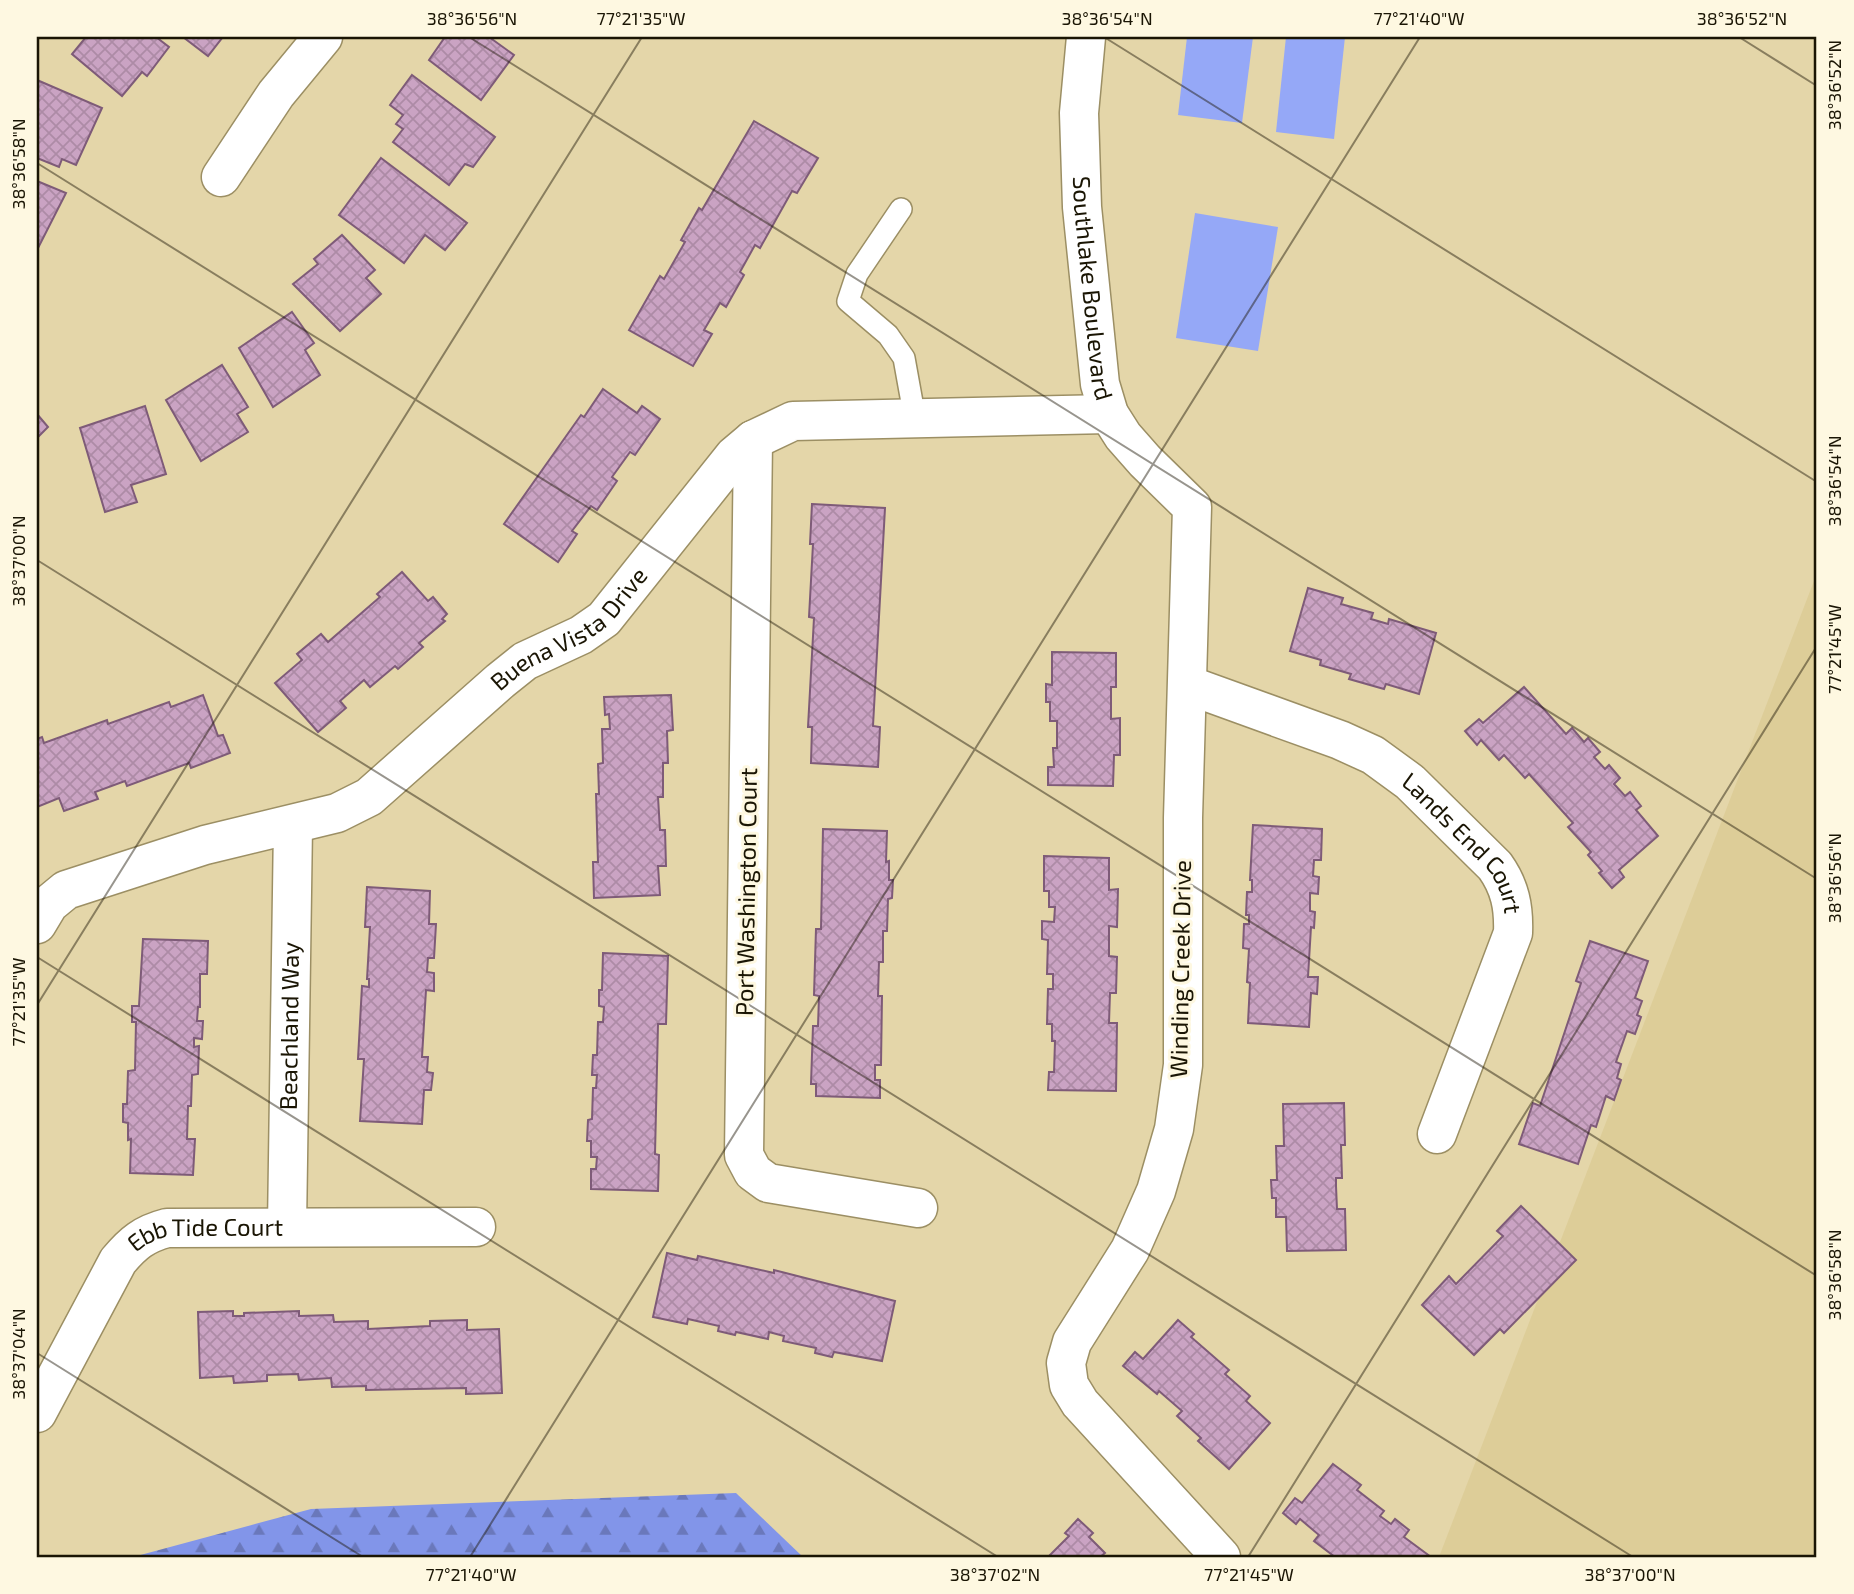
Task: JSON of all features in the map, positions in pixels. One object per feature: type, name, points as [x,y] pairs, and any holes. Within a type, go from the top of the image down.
[{"type":"street","points":[[221,177],[276,94],[323,37]]},
{"type":"street","name":"Southlake Boulevard","points":[[1086,37],[1079,113],[1082,207],[1100,384],[1108,414],[1145,461],[1192,507]]},
{"type":"street","name":"Buena Vista Drive","points":[[37,924],[49,904],[66,890],[205,845],[337,813],[369,797],[525,661],[582,635],[604,619],[734,456],[753,440],[793,421],[1108,414]]},
{"type":"street","name":"Port Washington Court","points":[[753,440],[744,1155],[752,1172],[768,1183],[918,1208]]},
{"type":"street","name":"Winding Creek Drive","points":[[1192,507],[1183,818],[1183,1065],[1174,1129],[1156,1191],[1130,1250],[1072,1342],[1066,1363],[1069,1385],[1080,1404],[1221,1557]]},
{"type":"street","name":"Lands End Court","points":[[1188,685],[1340,740],[1373,755],[1410,782],[1504,878],[1514,907],[1513,933],[1437,1134]]},
{"type":"street","name":"Beachland Way","points":[[287,1227],[293,825]]},
{"type":"street","name":"Ebb Tide Court","points":[[37,1413],[118,1261],[133,1243],[149,1233],[167,1228],[476,1227]]},
{"type":"lane","points":[[901,209],[857,274],[848,301],[888,335],[904,358],[915,419]]},
{"type":"shaded area","points":[[1187,37],[1253,37],[1242,123],[1178,115]]},
{"type":"shaded area","points":[[1286,37],[1345,37],[1334,139],[1276,132]]},
{"type":"shaded area","points":[[1195,213],[1278,227],[1258,351],[1176,338]]},
{"type":"shaded area","points":[[1817,573],[1817,1557],[1439,1557]]},
{"type":"green space","points":[[736,1493],[803,1557],[133,1557],[311,1509]]},
{"type":"building","points":[[86,37],[156,37],[169,47],[147,76],[142,72],[122,96],[72,54]]},
{"type":"building","points":[[183,37],[220,37],[222,38],[208,56]]},
{"type":"building","points":[[445,37],[489,37],[514,55],[481,100],[429,60]]},
{"type":"building","points":[[412,75],[495,137],[473,167],[465,164],[449,185],[393,142],[403,129],[396,124],[403,115],[390,105]]},
{"type":"building","points":[[37,80],[102,108],[76,165],[62,159],[59,167],[37,158]]},
{"type":"building","points":[[754,121],[818,158],[797,193],[792,191],[760,248],[755,245],[740,272],[744,275],[726,307],[720,303],[704,330],[712,334],[693,366],[629,330],[660,276],[664,279],[685,242],[681,240],[699,208],[702,210]]},
{"type":"building","points":[[381,158],[467,223],[445,250],[425,235],[404,263],[339,215]]},
{"type":"building","points":[[37,181],[66,193],[37,250]]},
{"type":"building","points":[[342,235],[375,270],[366,278],[381,294],[340,331],[293,284],[318,264],[314,259]]},
{"type":"building","points":[[292,312],[314,343],[305,350],[320,375],[273,407],[239,348]]},
{"type":"building","points":[[222,365],[248,407],[237,414],[248,432],[201,461],[166,400]]},
{"type":"building","points":[[603,389],[637,413],[642,406],[660,419],[635,455],[630,452],[612,477],[617,481],[597,510],[591,506],[572,531],[577,534],[558,562],[504,524],[581,415],[584,417]]},
{"type":"building","points":[[145,406],[166,474],[131,485],[137,502],[105,512],[80,428]]},
{"type":"building","points":[[37,414],[48,427],[37,438]]},
{"type":"building","points":[[812,504],[885,508],[873,726],[880,727],[878,767],[811,763],[812,727],[808,727],[814,618],[809,617]]},
{"type":"building","points":[[402,572],[428,601],[433,597],[447,614],[442,619],[445,621],[419,643],[423,647],[398,669],[395,666],[370,687],[364,680],[340,701],[346,708],[318,732],[275,683],[302,660],[297,654],[321,634],[328,642],[380,597],[377,594]]},
{"type":"building","points":[[1308,588],[1343,598],[1341,604],[1373,613],[1371,619],[1388,624],[1389,619],[1436,633],[1419,694],[1386,684],[1384,689],[1349,679],[1351,674],[1320,665],[1321,660],[1290,651]]},
{"type":"building","points":[[1052,652],[1116,653],[1116,687],[1111,687],[1111,719],[1120,718],[1120,755],[1114,755],[1113,786],[1048,785],[1048,767],[1054,767],[1053,748],[1057,748],[1057,721],[1050,721],[1050,702],[1046,702],[1046,684],[1052,685]]},
{"type":"building","points":[[1524,687],[1566,734],[1572,728],[1584,742],[1588,738],[1600,752],[1594,757],[1605,769],[1609,765],[1620,778],[1614,784],[1625,796],[1630,792],[1641,806],[1636,810],[1658,836],[1619,870],[1624,877],[1612,888],[1588,855],[1591,852],[1568,827],[1573,823],[1529,774],[1525,778],[1504,755],[1499,760],[1481,740],[1477,745],[1465,731],[1479,719],[1483,723]]},
{"type":"building","points":[[203,695],[218,736],[223,735],[230,753],[191,768],[189,763],[127,786],[125,781],[95,792],[98,799],[64,811],[59,798],[37,807],[37,739],[42,737],[44,743],[107,720],[108,724],[169,702],[171,707]]},
{"type":"building","points":[[671,695],[673,730],[667,731],[668,763],[663,763],[663,797],[658,797],[660,830],[665,830],[666,866],[658,866],[660,895],[594,898],[593,862],[598,862],[598,764],[603,763],[602,729],[610,729],[609,714],[605,715],[604,697]]},
{"type":"building","points":[[1253,825],[1322,829],[1321,860],[1314,860],[1313,876],[1319,877],[1318,894],[1310,893],[1310,911],[1315,912],[1314,928],[1311,927],[1308,977],[1318,977],[1317,994],[1311,993],[1309,1027],[1248,1023],[1249,949],[1243,948],[1244,924],[1249,924],[1249,915],[1246,915],[1247,892],[1252,892],[1250,880]]},
{"type":"building","points":[[823,829],[887,831],[886,862],[889,861],[889,880],[893,880],[892,898],[888,899],[887,931],[883,931],[883,962],[879,962],[878,996],[882,996],[881,1065],[875,1065],[875,1080],[880,1080],[880,1098],[816,1096],[816,1084],[811,1084],[813,1026],[818,1026],[819,996],[814,995],[816,929],[821,929]]},
{"type":"building","points":[[1044,856],[1109,858],[1109,890],[1118,889],[1117,927],[1109,926],[1109,956],[1117,957],[1116,993],[1110,993],[1109,1023],[1117,1023],[1116,1091],[1048,1090],[1049,1072],[1054,1072],[1055,1041],[1052,1041],[1052,1024],[1047,1024],[1048,989],[1053,989],[1053,974],[1047,974],[1048,940],[1042,939],[1042,921],[1054,922],[1055,907],[1049,907],[1049,891],[1044,891]]},
{"type":"building","points":[[367,887],[430,891],[429,924],[436,924],[434,958],[428,958],[427,972],[434,973],[434,991],[426,990],[422,1057],[428,1057],[427,1072],[433,1073],[431,1090],[424,1090],[422,1124],[360,1121],[364,1059],[358,1059],[362,986],[369,987],[367,979],[370,927],[365,927]]},
{"type":"building","points":[[143,939],[208,941],[207,974],[200,974],[200,1007],[197,1021],[203,1021],[202,1039],[194,1038],[194,1047],[199,1046],[198,1074],[192,1075],[191,1106],[188,1106],[187,1139],[195,1139],[193,1175],[130,1173],[131,1139],[128,1140],[128,1123],[123,1122],[123,1104],[127,1104],[128,1071],[135,1070],[136,1022],[132,1022],[132,1006],[139,1006]]},
{"type":"building","points":[[1590,941],[1648,961],[1635,998],[1642,1001],[1637,1015],[1641,1017],[1635,1034],[1627,1031],[1616,1062],[1621,1064],[1617,1078],[1621,1080],[1614,1100],[1606,1096],[1596,1127],[1591,1125],[1578,1164],[1519,1144],[1533,1103],[1540,1106],[1581,983],[1576,981]]},
{"type":"building","points":[[603,953],[668,956],[666,1024],[658,1024],[655,1154],[659,1155],[658,1191],[591,1189],[591,1169],[596,1169],[597,1157],[591,1157],[591,1141],[587,1141],[588,1120],[592,1119],[593,1088],[596,1088],[597,1075],[592,1075],[593,1055],[597,1055],[598,1022],[603,1022],[604,1007],[599,1006],[599,990],[602,990]]},
{"type":"building","points":[[1344,1103],[1345,1145],[1341,1145],[1342,1178],[1336,1178],[1336,1186],[1337,1209],[1345,1209],[1346,1250],[1287,1251],[1286,1217],[1276,1217],[1276,1198],[1272,1198],[1271,1180],[1277,1180],[1276,1146],[1284,1146],[1283,1104]]},
{"type":"building","points":[[1521,1206],[1576,1260],[1504,1333],[1500,1329],[1474,1355],[1422,1305],[1449,1276],[1456,1284],[1503,1236],[1497,1231]]},
{"type":"building","points":[[667,1253],[697,1260],[698,1256],[774,1273],[774,1270],[895,1301],[882,1361],[834,1352],[832,1357],[815,1353],[816,1348],[783,1341],[784,1336],[769,1332],[768,1339],[736,1332],[735,1335],[718,1331],[719,1326],[688,1319],[687,1324],[653,1317]]},
{"type":"building","points":[[233,1311],[233,1316],[244,1316],[244,1313],[299,1311],[299,1316],[333,1315],[334,1322],[368,1321],[368,1329],[430,1326],[430,1321],[467,1320],[467,1330],[499,1329],[502,1393],[466,1394],[466,1388],[366,1390],[366,1386],[332,1387],[331,1378],[299,1380],[298,1374],[267,1375],[267,1381],[234,1383],[233,1376],[200,1378],[198,1312]]},
{"type":"building","points":[[1178,1320],[1194,1334],[1191,1337],[1229,1370],[1225,1374],[1250,1396],[1246,1401],[1270,1423],[1229,1469],[1198,1441],[1201,1438],[1177,1416],[1182,1411],[1123,1366],[1135,1352],[1143,1359]]},
{"type":"building","points":[[1333,1464],[1361,1485],[1357,1490],[1384,1511],[1380,1516],[1391,1524],[1395,1519],[1409,1530],[1404,1537],[1431,1557],[1335,1557],[1314,1541],[1319,1535],[1300,1519],[1296,1524],[1283,1513],[1295,1498],[1302,1503]]},
{"type":"building","points":[[1078,1519],[1093,1533],[1089,1537],[1105,1553],[1100,1557],[1048,1557],[1069,1536],[1065,1533]]}]
